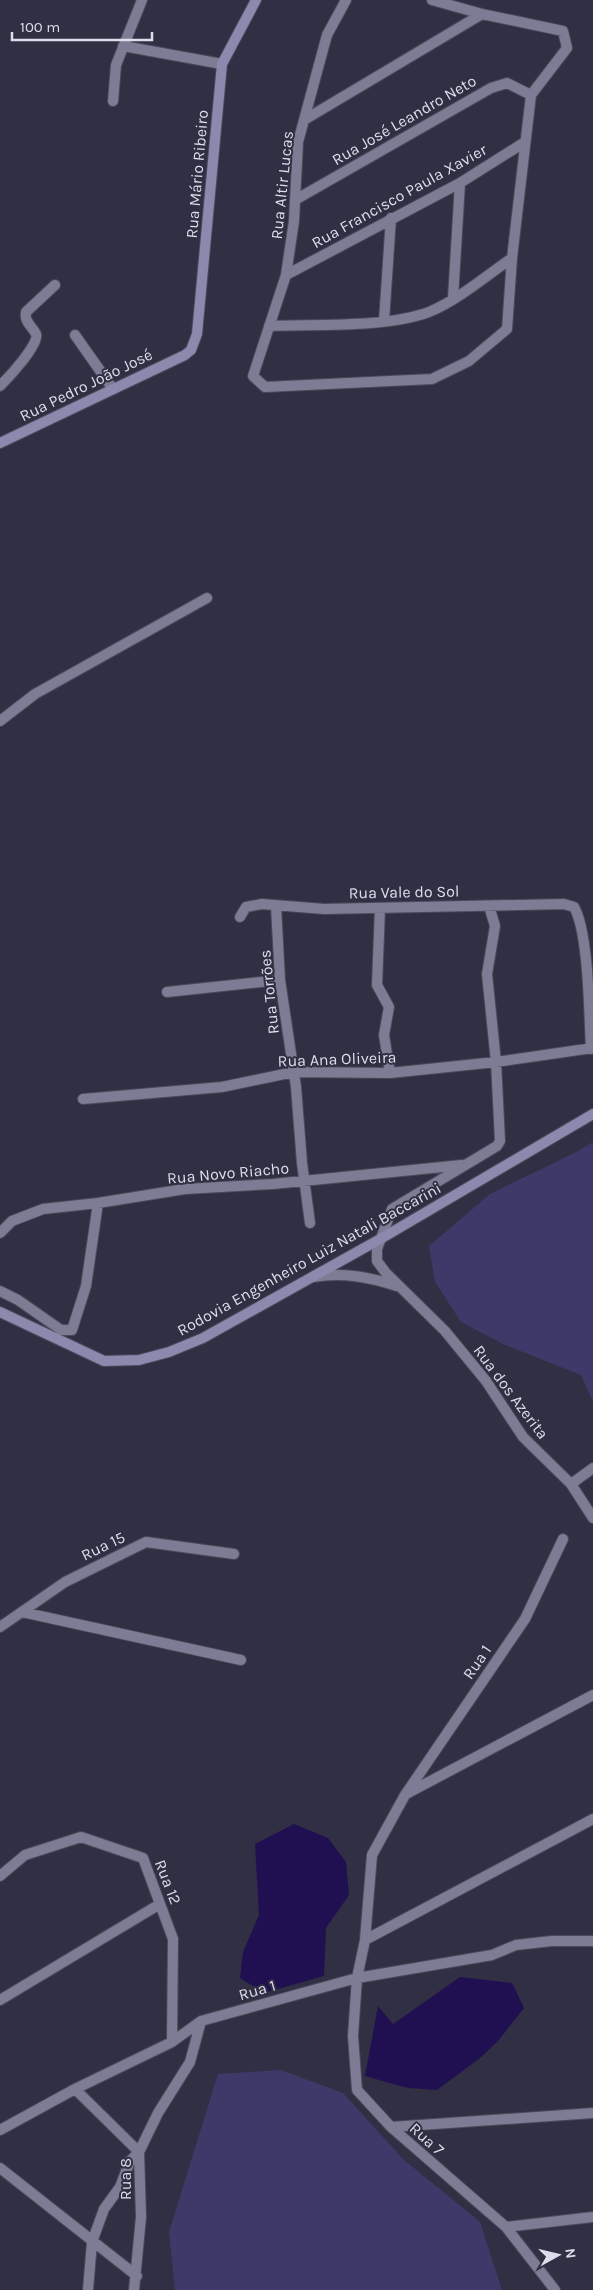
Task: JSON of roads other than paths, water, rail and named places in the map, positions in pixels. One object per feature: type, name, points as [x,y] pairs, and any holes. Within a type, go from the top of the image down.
[{"type":"main road","name":"Rua Mário Ribeiro","points":[[186,355],[191,350],[197,334],[222,64],[256,0]]},
{"type":"main road","name":"Rua Pedro João José","points":[[0,443],[186,355]]},
{"type":"main road","name":"Rodovia Engenheiro Luiz Natali Baccarini","points":[[0,1312],[104,1361],[139,1360],[169,1352],[203,1338],[311,1278],[593,1114]]},
{"type":"street","points":[[113,101],[116,65],[142,0]]},
{"type":"street","name":"Rua Altir Lucas","points":[[346,0],[327,35],[298,142],[295,200],[286,275],[253,376],[265,387],[432,379],[469,361],[507,329],[512,258]]},
{"type":"street","points":[[269,326],[384,321],[428,312],[453,298],[512,258],[531,95],[567,48],[563,31],[482,14],[432,0]]},
{"type":"street","points":[[304,120],[482,14]]},
{"type":"street","points":[[124,46],[222,64]]},
{"type":"street","name":"Rua José Leandro Neto","points":[[295,200],[491,88],[507,83],[531,95]]},
{"type":"street","name":"Rua Francisco Paula Xavier","points":[[286,275],[460,183],[526,142]]},
{"type":"street","points":[[453,298],[460,183]]},
{"type":"street","points":[[384,321],[391,218]]},
{"type":"street","points":[[0,386],[13,373],[35,342],[36,334],[26,320],[26,312],[55,285]]},
{"type":"street","points":[[75,335],[113,389]]},
{"type":"street","points":[[0,721],[35,694],[207,598]]},
{"type":"street","name":"Rua Vale do Sol","points":[[240,917],[246,907],[262,904],[324,909],[564,904],[574,907],[578,915],[582,934],[592,1049]]},
{"type":"street","name":"Rua Torrões","points":[[276,906],[280,980],[294,1072],[304,1181],[310,1223]]},
{"type":"street","points":[[382,1238],[392,1209],[497,1146],[500,1140],[496,1062],[486,974],[494,926],[489,906]]},
{"type":"street","points":[[380,908],[377,985],[389,1007],[384,1035],[390,1073]]},
{"type":"street","points":[[167,992],[280,980]]},
{"type":"street","name":"Rua Ana Oliveira","points":[[83,1099],[222,1087],[294,1072],[390,1073],[496,1062],[592,1049]]},
{"type":"street","name":"Rua Novo Riacho","points":[[0,1233],[12,1221],[43,1209],[98,1204],[185,1190],[304,1181],[466,1165]]},
{"type":"street","points":[[0,1291],[18,1300],[61,1330],[72,1330],[86,1286],[98,1204]]},
{"type":"street","name":"Rua dos Azerita","points":[[382,1238],[377,1249],[377,1261],[400,1288],[445,1331],[486,1380],[523,1437],[571,1484],[593,1518]]},
{"type":"street","points":[[311,1278],[330,1274],[369,1277],[400,1288]]},
{"type":"street","points":[[571,1484],[593,1468]]},
{"type":"street","name":"Rua 1","points":[[0,2130],[75,2089],[172,2042],[202,2021],[357,1978],[365,1940],[372,1855],[405,1795],[525,1619],[563,1540]]},
{"type":"street","name":"Rua 15","points":[[0,1627],[65,1582],[146,1542],[234,1554]]},
{"type":"street","points":[[22,1612],[241,1660]]},
{"type":"street","points":[[405,1795],[593,1695]]},
{"type":"street","points":[[365,1940],[593,1820]]},
{"type":"street","name":"Rua 12","points":[[0,1876],[25,1855],[81,1837],[143,1858],[173,1939],[172,2042]]},
{"type":"street","points":[[0,2000],[160,1904]]},
{"type":"street","points":[[357,1978],[492,1955],[516,1946],[552,1941],[593,1941]]},
{"type":"street","name":"Rua 7","points":[[357,1978],[353,2036],[357,2090],[391,2127],[506,2227],[555,2290]]},
{"type":"street","name":"Rua 8","points":[[134,2290],[137,2276],[141,2217],[139,2152],[158,2113],[190,2062],[202,2021]]},
{"type":"street","points":[[75,2089],[139,2152],[130,2161],[120,2187],[104,2209],[92,2242],[88,2290]]},
{"type":"street","points":[[391,2127],[593,2113]]},
{"type":"street","points":[[0,2168],[137,2276]]},
{"type":"street","points":[[506,2227],[593,2217]]}]
